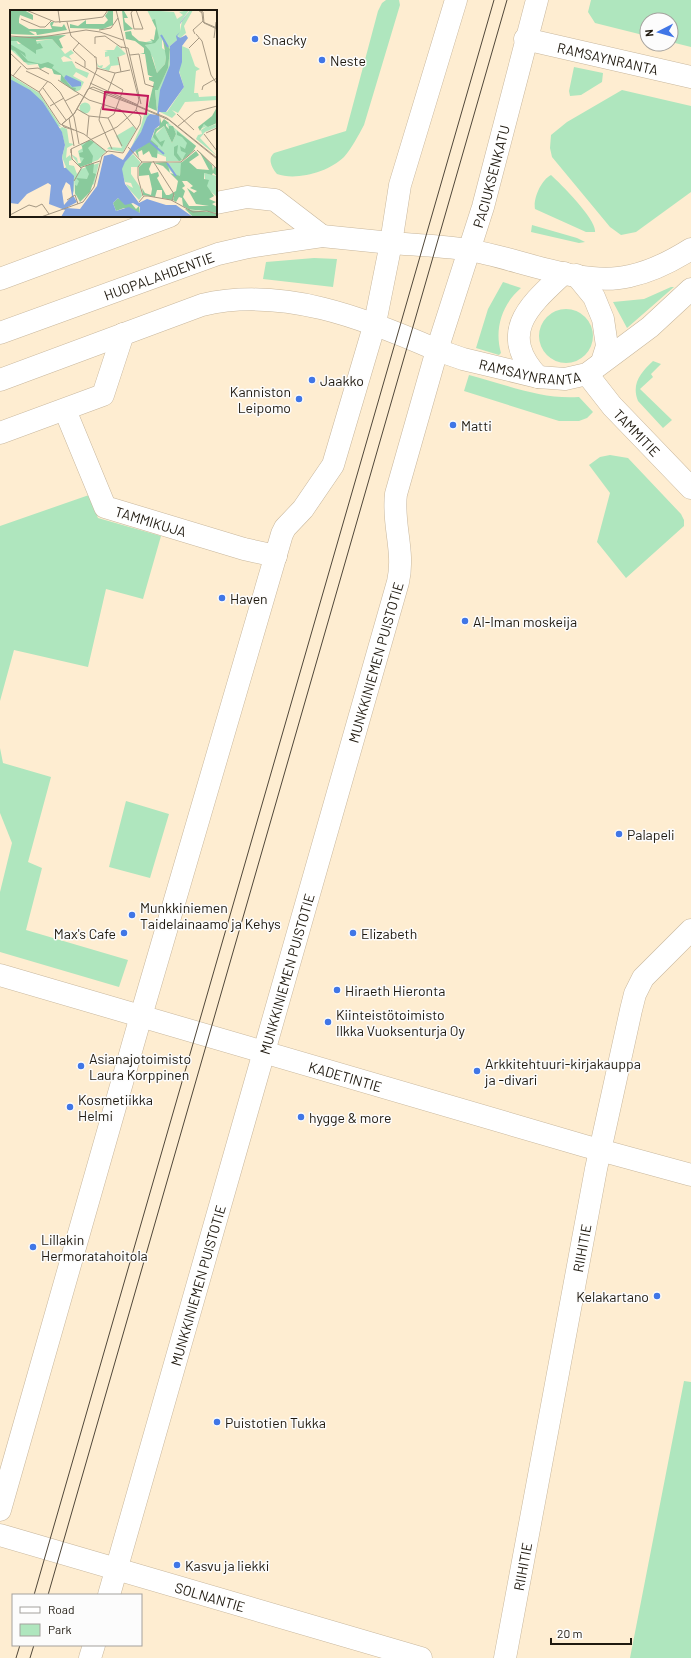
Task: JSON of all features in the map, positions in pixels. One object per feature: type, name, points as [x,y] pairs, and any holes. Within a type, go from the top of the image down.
[{"type":"street","points":[[0,1510],[141,1016],[276,556],[285,528],[303,509],[334,464],[376,323],[400,184],[456,0]]},
{"type":"street","name":"PACIUKSENKATU","points":[[437,350],[483,207],[525,39],[537,0]]},
{"type":"street","name":"RAMSAYNRANTA","points":[[525,39],[691,77]]},
{"type":"street","points":[[217,203],[247,196],[275,200],[322,236]]},
{"type":"street","points":[[0,279],[167,217]]},
{"type":"street","name":"HUOPALAHDENTIE","points":[[0,333],[218,254],[248,247],[322,236],[469,250]]},
{"type":"street","points":[[469,250],[570,274],[600,278],[629,277],[655,268],[691,249]]},
{"type":"street","points":[[570,274],[594,297],[603,319],[607,346],[594,368]]},
{"type":"street","points":[[538,377],[527,366],[522,352],[519,336],[521,322],[528,308],[570,274]]},
{"type":"street","name":"RAMSAYNRANTA","points":[[437,350],[463,359],[538,377],[565,378],[594,368],[650,327],[691,289]]},
{"type":"street","points":[[0,380],[202,305],[223,300],[245,298],[309,306],[345,314],[376,323],[437,350]]},
{"type":"street","points":[[0,433],[65,410],[103,394],[123,334]]},
{"type":"street","name":"MUNKKINIEMEN PUISTOTIE","points":[[109,1594],[398,582],[401,559],[394,506],[396,494],[437,350]]},
{"type":"street","name":"TAMMITIE","points":[[594,368],[612,406],[691,488]]},
{"type":"street","name":"TAMMIKUJA","points":[[65,410],[105,507],[244,549],[276,556]]},
{"type":"street","name":"RIIHITIE","points":[[505,1658],[601,1150],[635,994],[643,978],[691,930]]},
{"type":"street","name":"KADETINTIE","points":[[0,975],[691,1175]]},
{"type":"street","name":"SOLNANTIE","points":[[0,1535],[421,1658]]},
{"type":"street","points":[[90,1658],[94,1646]]},
{"type":"green space","points":[[386,0],[399,0],[400,5],[364,125],[352,146],[344,157],[338,162],[321,171],[303,176],[285,176],[277,174],[271,161],[274,153],[346,131],[378,11],[382,3]]},
{"type":"green space","points":[[591,0],[691,0],[691,47],[679,44],[679,12],[639,12],[639,34],[595,23],[588,12]]},
{"type":"green space","points":[[574,67],[603,73],[602,82],[581,95],[570,96],[569,91]]},
{"type":"green space","points":[[622,90],[691,106],[691,192],[636,232],[621,235],[610,227],[552,157],[550,148],[551,135],[567,122]]},
{"type":"green space","points":[[551,175],[585,211],[594,226],[595,232],[586,232],[535,209],[535,200],[538,190],[547,177]]},
{"type":"green space","points":[[532,225],[577,238],[585,242],[579,243],[531,232]]},
{"type":"green space","points":[[314,258],[337,259],[333,287],[263,279],[266,262]]},
{"type":"green space","points":[[503,282],[521,288],[514,294],[504,309],[501,318],[498,335],[501,353],[499,355],[476,348],[488,309]]},
{"type":"green space","points":[[674,287],[627,328],[613,302],[644,299]]},
{"type":"green space","points":[[566,309],[576,311],[585,317],[591,326],[593,336],[591,346],[585,355],[576,361],[566,363],[556,361],[547,355],[541,346],[539,336],[541,326],[547,317],[556,311]]},
{"type":"green space","points":[[653,361],[661,364],[651,374],[653,377],[640,389],[672,420],[663,428],[638,401],[636,395],[638,379]]},
{"type":"green space","points":[[469,375],[537,394],[579,397],[593,412],[587,418],[579,421],[559,421],[464,391]]},
{"type":"green space","points":[[610,455],[628,458],[681,514],[684,520],[684,526],[626,578],[597,542],[610,493],[589,465],[600,457]]},
{"type":"green space","points":[[89,495],[98,518],[161,536],[143,599],[106,589],[88,667],[14,650],[0,701],[0,526]]},
{"type":"green space","points":[[0,748],[3,763],[51,777],[28,862],[42,868],[26,930],[128,960],[119,987],[0,952],[0,892],[12,843],[0,813]]},
{"type":"green space","points":[[126,801],[169,814],[150,878],[109,867]]},
{"type":"green space","points":[[684,1381],[691,1382],[691,1658],[630,1658]]},
{"type":"tram line","points":[[34,1594],[494,0]]},
{"type":"tram line","points":[[48,1594],[507,0]]},
{"type":"tram line","points":[[16,1658],[20,1646]]},
{"type":"tram line","points":[[30,1658],[34,1646]]},
{"type":"place","name":"Snacky","points":[[255,39]]},
{"type":"place","name":"Neste","points":[[322,60]]},
{"type":"place","name":"Jaakko","points":[[312,380]]},
{"type":"place","name":"Kanniston Leipomo","points":[[299,399]]},
{"type":"place","name":"Matti","points":[[453,425]]},
{"type":"place","name":"Haven","points":[[222,598]]},
{"type":"place","name":"Al-Iman moskeija","points":[[465,621]]},
{"type":"place","name":"Palapeli","points":[[619,834]]},
{"type":"place","name":"Munkkiniemen Taidelainaamo ja Kehys","points":[[132,915]]},
{"type":"place","name":"Max's Cafe","points":[[124,933]]},
{"type":"place","name":"Elizabeth","points":[[353,933]]},
{"type":"place","name":"Hiraeth Hieronta","points":[[337,990]]},
{"type":"place","name":"Kiinteistötoimisto Ilkka Vuoksenturja Oy","points":[[328,1022]]},
{"type":"place","name":"Asianajotoimisto Laura Korppinen","points":[[81,1066]]},
{"type":"place","name":"Arkkitehtuuri-kirjakauppa ja -divari","points":[[477,1071]]},
{"type":"place","name":"Kosmetiikka Helmi","points":[[70,1107]]},
{"type":"place","name":"hygge & more","points":[[301,1117]]},
{"type":"place","name":"Lillakin Hermoratahoitola","points":[[33,1247]]},
{"type":"place","name":"Kelakartano","points":[[657,1296]]},
{"type":"place","name":"Puistotien Tukka","points":[[217,1422]]},
{"type":"place","name":"Kasvu ja liekki","points":[[177,1565]]}]
